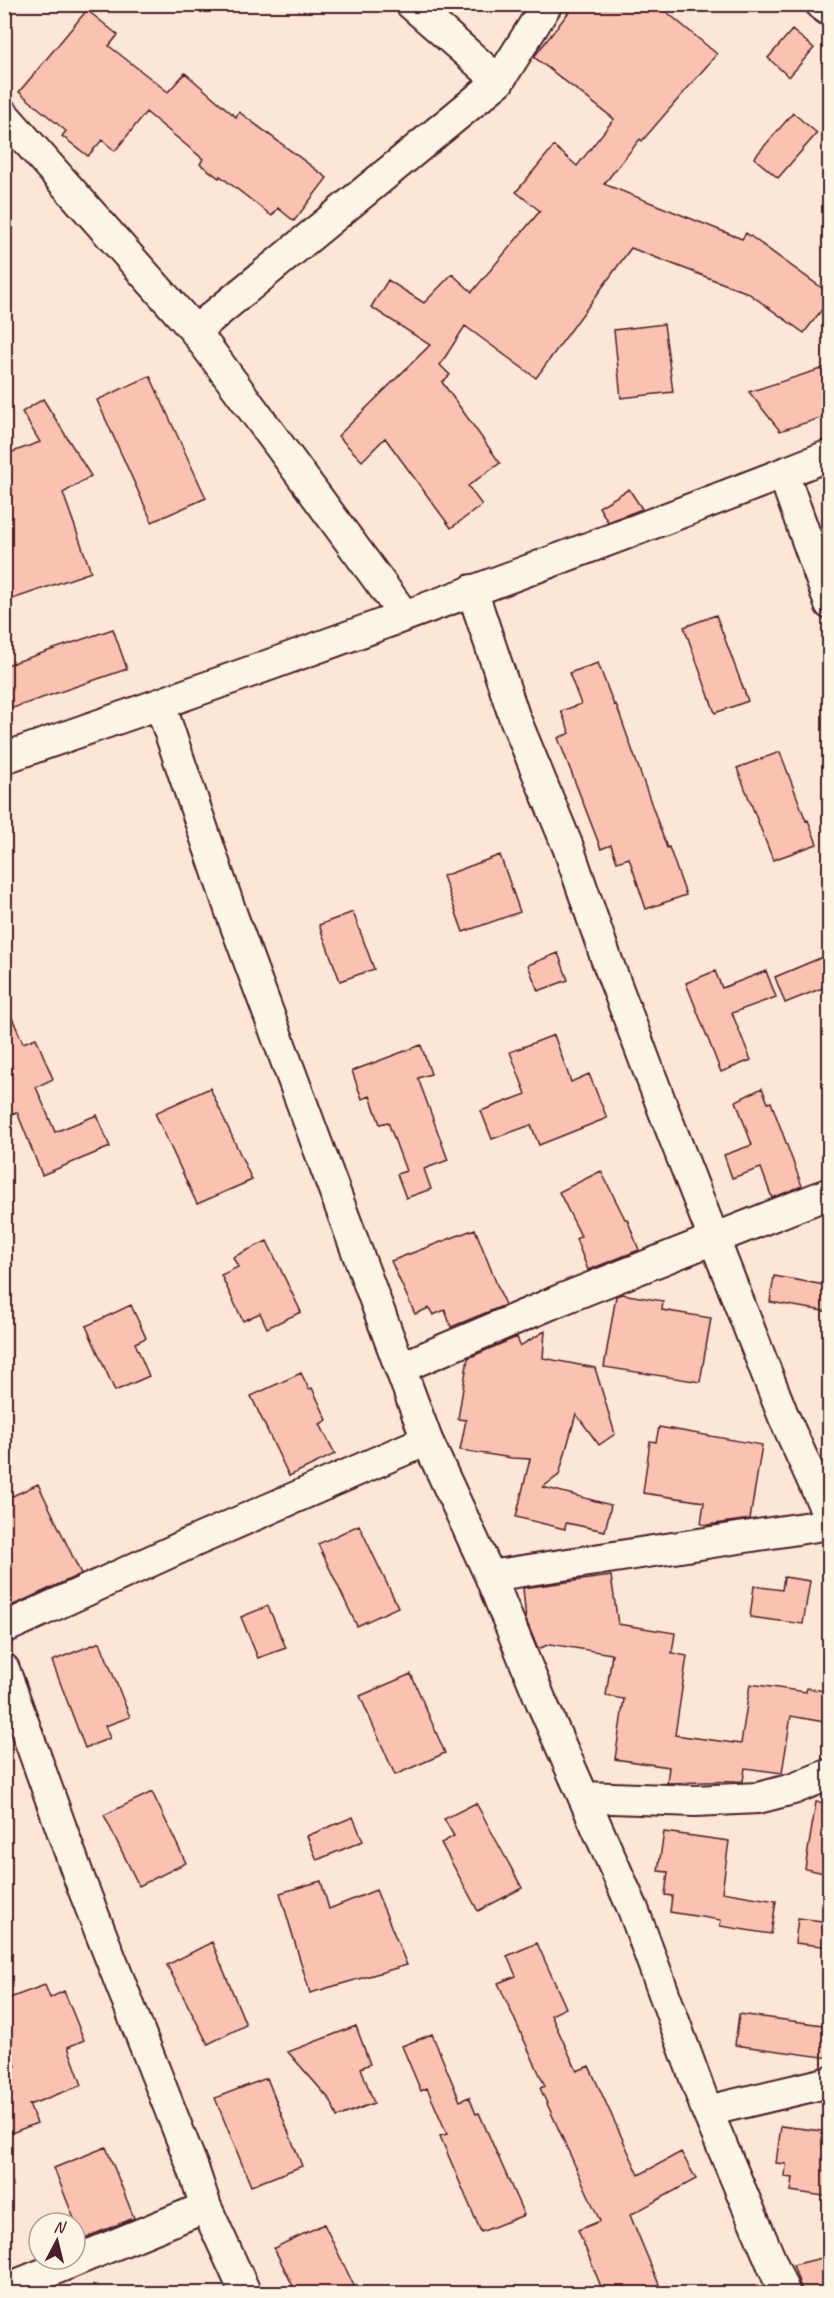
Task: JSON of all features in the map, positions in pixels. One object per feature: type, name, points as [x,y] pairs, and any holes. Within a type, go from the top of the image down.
[{"type":"street","points":[[411,4],[500,81]]},
{"type":"street","points":[[195,331],[500,81],[547,4]]},
{"type":"street","points":[[823,4],[830,9]]},
{"type":"street","points":[[4,116],[195,331],[404,615]]},
{"type":"street","points":[[4,758],[160,705],[830,455]]},
{"type":"street","points":[[783,473],[830,604]]},
{"type":"street","points":[[472,590],[514,717],[568,847],[606,958],[713,1239],[783,1415],[830,1519]]},
{"type":"street","points":[[160,705],[233,918],[427,1440],[490,1576],[541,1701],[633,1909],[707,2111],[785,2294]]},
{"type":"street","points":[[400,1368],[560,1300],[830,1193]]},
{"type":"street","points":[[4,1628],[186,1545],[427,1440]]},
{"type":"street","points":[[490,1576],[830,1524]]},
{"type":"street","points":[[4,1669],[81,1882],[193,2168],[206,2207],[246,2294]]},
{"type":"street","points":[[584,1797],[695,1801],[758,1798],[793,1789],[830,1774]]},
{"type":"street","points":[[707,2111],[830,2082]]},
{"type":"street","points":[[4,2290],[206,2207]]},
{"type":"building","points":[[575,4],[657,4],[717,54],[642,141],[640,139],[604,184],[742,239],[746,233],[830,294],[830,299],[804,333],[748,293],[631,248],[536,378],[465,326],[440,365],[450,375],[442,382],[500,463],[468,486],[482,505],[451,528],[385,438],[362,461],[338,436],[430,345],[371,307],[388,280],[424,303],[452,274],[472,292],[540,211],[516,192],[554,146],[577,166],[614,119],[534,57]]},
{"type":"building","points":[[87,10],[118,35],[109,46],[168,92],[185,73],[236,117],[239,112],[327,178],[294,221],[278,208],[272,216],[220,176],[219,178],[200,164],[203,159],[146,112],[115,151],[102,140],[88,156],[62,136],[66,131],[19,92]]},
{"type":"building","points":[[792,30],[814,48],[789,77],[768,58]]},
{"type":"building","points":[[793,113],[817,133],[778,178],[754,158]]},
{"type":"building","points":[[664,324],[673,392],[621,398],[614,330]]},
{"type":"building","points":[[830,366],[830,415],[780,431],[749,392]]},
{"type":"building","points":[[150,376],[206,498],[152,522],[97,400]]},
{"type":"building","points":[[43,399],[91,476],[63,493],[91,572],[4,602],[4,455],[40,442],[22,412]]},
{"type":"building","points":[[629,489],[642,509],[608,522],[599,507]]},
{"type":"building","points":[[716,615],[748,701],[715,713],[684,627]]},
{"type":"building","points":[[113,629],[127,669],[4,711],[4,666]]},
{"type":"building","points":[[598,663],[614,705],[616,704],[686,895],[646,909],[629,858],[617,862],[611,845],[601,849],[558,738],[570,733],[561,711],[581,704],[569,673]]},
{"type":"building","points":[[780,752],[817,844],[773,860],[737,768]]},
{"type":"building","points":[[500,855],[520,912],[463,932],[443,876]]},
{"type":"building","points":[[353,912],[374,969],[340,981],[319,925]]},
{"type":"building","points":[[558,953],[568,980],[538,991],[528,965]]},
{"type":"building","points":[[830,954],[830,985],[785,1003],[775,977]]},
{"type":"building","points":[[715,971],[722,988],[766,971],[776,997],[732,1013],[751,1060],[721,1072],[686,983]]},
{"type":"building","points":[[4,999],[23,1043],[36,1038],[53,1079],[36,1087],[55,1132],[97,1115],[110,1147],[42,1175],[17,1112],[4,1117]]},
{"type":"building","points":[[554,1035],[571,1082],[589,1074],[607,1118],[539,1145],[531,1125],[492,1139],[481,1111],[526,1094],[510,1052]]},
{"type":"building","points":[[421,1045],[431,1074],[418,1078],[448,1160],[424,1169],[431,1189],[406,1198],[397,1174],[406,1171],[388,1122],[380,1124],[370,1096],[362,1099],[352,1071]]},
{"type":"building","points":[[210,1088],[252,1180],[197,1204],[155,1113]]},
{"type":"building","points":[[762,1088],[768,1103],[771,1102],[802,1186],[772,1198],[761,1168],[732,1178],[724,1155],[752,1145],[736,1101]]},
{"type":"building","points":[[601,1171],[627,1219],[639,1250],[588,1270],[576,1239],[581,1236],[559,1192]]},
{"type":"building","points":[[475,1229],[505,1305],[451,1327],[445,1310],[433,1315],[429,1308],[415,1314],[391,1261]]},
{"type":"building","points":[[267,1241],[301,1312],[267,1328],[260,1313],[243,1321],[221,1275],[238,1267],[233,1257]]},
{"type":"building","points":[[774,1276],[830,1286],[830,1312],[770,1302]]},
{"type":"building","points":[[622,1294],[663,1301],[662,1310],[711,1318],[700,1382],[604,1367],[616,1296]]},
{"type":"building","points":[[131,1305],[146,1338],[135,1343],[149,1376],[115,1391],[86,1326]]},
{"type":"building","points":[[545,1331],[543,1358],[595,1368],[615,1434],[599,1445],[576,1414],[559,1475],[543,1487],[611,1505],[605,1531],[566,1523],[565,1529],[516,1517],[530,1459],[460,1450],[466,1420],[458,1419],[468,1358],[517,1337],[520,1346]]},
{"type":"building","points":[[301,1373],[309,1389],[312,1388],[327,1420],[320,1424],[335,1454],[289,1476],[251,1396]]},
{"type":"building","points":[[659,1427],[762,1445],[750,1519],[701,1524],[704,1502],[643,1493],[650,1441],[656,1442]]},
{"type":"building","points":[[38,1484],[81,1574],[9,1607],[4,1598],[4,1500]]},
{"type":"building","points":[[359,1525],[398,1607],[357,1626],[318,1544]]},
{"type":"building","points":[[611,1576],[618,1624],[675,1633],[672,1653],[687,1656],[675,1735],[741,1744],[750,1684],[806,1692],[807,1688],[830,1692],[830,1723],[791,1716],[782,1773],[745,1768],[743,1781],[667,1783],[669,1767],[615,1759],[624,1699],[606,1696],[612,1654],[550,1644],[538,1649],[526,1620],[523,1588]]},
{"type":"building","points":[[784,1577],[810,1581],[803,1624],[750,1617],[754,1586],[782,1590]]},
{"type":"building","points":[[268,1606],[286,1648],[258,1658],[241,1617]]},
{"type":"building","points":[[100,1642],[130,1717],[105,1726],[110,1738],[85,1748],[52,1661]]},
{"type":"building","points":[[411,1674],[445,1753],[395,1775],[360,1696]]},
{"type":"building","points":[[152,1792],[186,1863],[139,1886],[104,1815]]},
{"type":"building","points":[[816,1802],[830,1804],[830,1874],[805,1869]]},
{"type":"building","points":[[476,1803],[522,1888],[478,1911],[441,1843],[454,1836],[444,1819]]},
{"type":"building","points":[[353,1817],[363,1841],[317,1860],[307,1836]]},
{"type":"building","points":[[664,1832],[729,1841],[722,1892],[776,1901],[771,1934],[720,1926],[721,1920],[670,1912],[672,1896],[665,1895],[668,1872],[658,1871]]},
{"type":"building","points":[[321,1881],[329,1909],[376,1890],[407,1965],[310,1993],[280,1893]]},
{"type":"building","points":[[798,1918],[830,1922],[830,1947],[795,1943]]},
{"type":"building","points":[[212,1942],[246,2025],[208,2044],[167,1965]]},
{"type":"building","points":[[537,1943],[566,2008],[551,2015],[577,2071],[589,2066],[639,2175],[681,2152],[696,2179],[630,2215],[663,2294],[604,2294],[578,2230],[600,2221],[540,2088],[545,2086],[498,1983],[516,1976],[507,1956]]},
{"type":"building","points":[[45,1985],[50,1998],[64,1991],[84,2040],[68,2047],[82,2085],[29,2105],[37,2123],[4,2136],[4,2047],[14,2067],[16,2066],[4,2036],[4,2000]]},
{"type":"building","points":[[739,2014],[830,2026],[830,2058],[735,2045]]},
{"type":"building","points":[[356,2026],[370,2064],[361,2068],[374,2103],[337,2117],[331,2101],[288,2052]]},
{"type":"building","points":[[432,2034],[460,2101],[469,2097],[476,2114],[479,2113],[524,2215],[481,2232],[440,2136],[447,2134],[427,2088],[421,2091],[402,2046]]},
{"type":"building","points":[[267,2078],[302,2166],[251,2186],[215,2098]]},
{"type":"building","points":[[781,2126],[830,2132],[830,2197],[791,2191],[793,2178],[785,2177],[786,2164],[776,2163]]},
{"type":"building","points":[[106,2147],[134,2218],[87,2237],[87,2211],[71,2211],[54,2168]]},
{"type":"building","points":[[324,2224],[358,2294],[297,2294],[274,2248]]},
{"type":"building","points":[[830,2256],[830,2294],[803,2294],[793,2265]]}]
